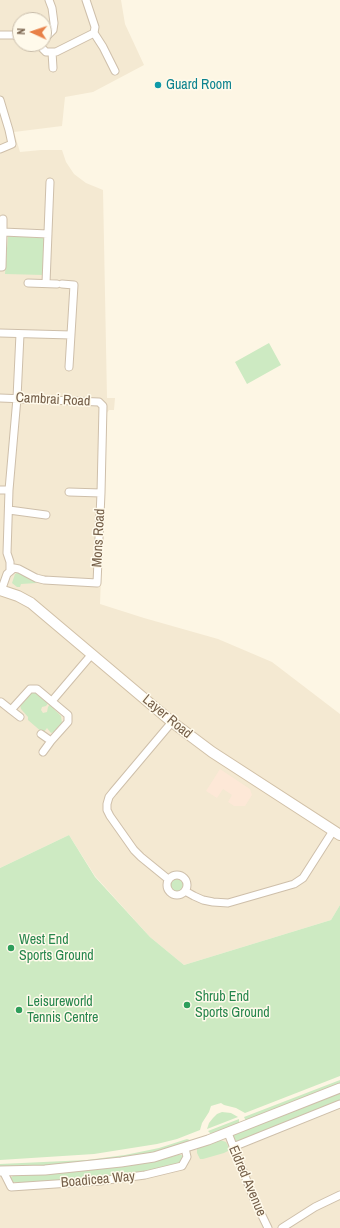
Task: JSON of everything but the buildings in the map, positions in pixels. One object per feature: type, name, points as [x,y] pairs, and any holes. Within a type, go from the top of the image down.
[{"type":"main road","name":"Layer Road","points":[[0,591],[25,599],[172,722],[212,752],[337,833]]},
{"type":"street","points":[[49,0],[52,8],[54,23],[52,31]]},
{"type":"street","points":[[86,0],[95,27],[94,33],[105,46],[115,71]]},
{"type":"street","points":[[53,68],[52,52],[56,52],[94,33]]},
{"type":"street","points":[[0,35],[12,35]]},
{"type":"street","points":[[0,100],[12,144],[0,149]]},
{"type":"street","points":[[46,283],[50,182]]},
{"type":"street","points":[[0,267],[2,267],[3,219]]},
{"type":"street","points":[[3,232],[48,234]]},
{"type":"street","points":[[28,283],[74,285],[69,367]]},
{"type":"street","points":[[0,333],[71,335]]},
{"type":"street","points":[[0,591],[10,570],[10,562],[6,553],[20,334]]},
{"type":"street","name":"Cambrai Road","points":[[0,398],[99,402],[103,406]]},
{"type":"street","name":"Mons Road","points":[[10,570],[14,568],[19,569],[36,578],[44,580],[97,583],[103,406]]},
{"type":"street","points":[[0,490],[9,490]]},
{"type":"street","name":"Mons Road","points":[[69,492],[101,493]]},
{"type":"street","points":[[9,510],[46,516]]},
{"type":"street","points":[[52,701],[92,654]]},
{"type":"street","points":[[11,710],[30,689],[37,689],[68,715],[68,722],[43,752]]},
{"type":"street","points":[[1,702],[20,717]]},
{"type":"street","points":[[168,879],[134,850],[110,816],[107,804],[109,797],[172,722]]},
{"type":"street","points":[[42,734],[51,741]]},
{"type":"street","points":[[185,891],[203,900],[228,903],[294,884],[303,878],[337,833]]},
{"type":"street","points":[[176,875],[183,876],[187,882],[185,891],[177,895],[171,893],[167,888],[168,879],[176,875]]},
{"type":"street","name":"Boadicea Way","points":[[185,1148],[187,1157],[182,1166],[145,1175],[100,1181],[11,1187],[2,1171],[45,1170],[154,1157],[228,1133],[340,1088]]},
{"type":"street","points":[[233,1147],[340,1104]]},
{"type":"street","name":"Eldred Avenue","points":[[228,1133],[254,1198],[268,1228]]},
{"type":"street","points":[[282,1228],[315,1207],[340,1194]]},
{"type":"shaded area","points":[[0,0],[121,0],[125,24],[144,65],[93,92],[65,97],[62,126],[14,132],[20,152],[62,150],[66,162],[74,174],[86,183],[103,190],[107,398],[115,398],[114,410],[109,410],[107,413],[100,604],[218,639],[272,662],[340,714],[340,905],[331,920],[184,965],[150,937],[95,876],[69,835],[0,868]]},
{"type":"shaded area","points":[[220,769],[250,789],[252,795],[245,806],[234,806],[228,802],[232,795],[223,789],[217,798],[206,791]]},
{"type":"shaded area","points":[[340,1092],[340,1228],[0,1228],[0,1175],[136,1163]]},
{"type":"green space","points":[[8,236],[45,238],[44,275],[5,274]]},
{"type":"green space","points":[[269,343],[281,365],[247,384],[235,362]]},
{"type":"green space","points":[[15,574],[22,574],[37,583],[21,584],[20,587],[17,587],[12,583]]},
{"type":"green space","points":[[32,691],[40,693],[39,696],[49,702],[46,706],[42,707],[41,710],[43,713],[47,712],[51,703],[55,706],[54,709],[61,716],[62,723],[54,732],[51,733],[47,728],[43,733],[28,720],[28,717],[21,709],[20,705]]},
{"type":"green space","name":"Shrub End Sports Ground","points":[[69,835],[95,877],[150,937],[184,965],[331,920],[340,905],[340,1076],[245,1113],[221,1103],[211,1106],[200,1130],[177,1139],[157,1144],[94,1154],[0,1160],[0,868]]},
{"type":"green space","points":[[177,878],[182,880],[184,885],[182,890],[177,892],[172,890],[170,885],[172,880]]},
{"type":"green space","points":[[340,1080],[340,1085],[246,1121],[244,1117]]},
{"type":"green space","points":[[340,1093],[340,1103],[238,1143],[234,1140],[233,1136],[235,1134]]},
{"type":"green space","points":[[222,1112],[231,1113],[238,1117],[207,1129],[213,1118]]},
{"type":"green space","points":[[239,1119],[239,1123],[212,1135],[208,1131]]},
{"type":"green space","points":[[187,1139],[190,1140],[190,1143],[144,1155],[89,1164],[0,1168],[0,1164],[87,1160],[125,1155],[159,1148]]},
{"type":"green space","points":[[220,1140],[226,1142],[230,1150],[200,1159],[197,1153],[197,1148]]},
{"type":"green space","points":[[178,1155],[183,1156],[180,1163],[141,1172],[96,1178],[29,1183],[10,1181],[10,1178],[13,1176],[74,1172],[140,1164]]},
{"type":"place","name":"Guard Room","points":[[158,85]]},
{"type":"place","name":"West End Sports Ground","points":[[11,948]]},
{"type":"place","name":"Shrub End Sports Ground","points":[[187,1005]]},
{"type":"place","name":"Leisureworld Tennis Centre","points":[[19,1010]]}]
